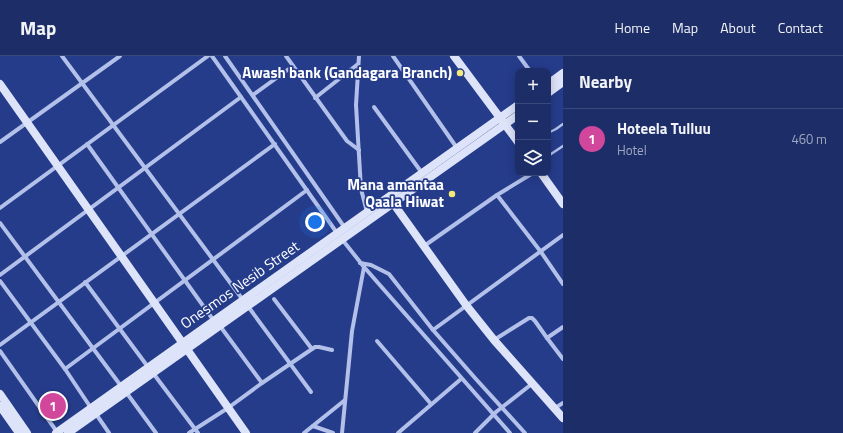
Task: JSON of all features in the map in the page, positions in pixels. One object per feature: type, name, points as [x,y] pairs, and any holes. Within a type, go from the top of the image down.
[{"type":"street","points":[[62,56],[311,392]]},
{"type":"street","points":[[0,142],[120,56]]},
{"type":"street","points":[[0,208],[208,56]]},
{"type":"street","points":[[212,56],[360,263],[510,433]]},
{"type":"street","points":[[225,56],[347,231]]},
{"type":"street","points":[[293,56],[287,58],[292,66],[347,141],[359,150]]},
{"type":"street","points":[[358,56],[356,105],[361,189],[367,212]]},
{"type":"street","points":[[393,56],[457,148]]},
{"type":"street","points":[[519,56],[528,68]]},
{"type":"street","points":[[456,57],[516,140]]},
{"type":"street","points":[[315,98],[358,64]]},
{"type":"street","points":[[252,95],[292,66]]},
{"type":"street","points":[[551,82],[563,73]]},
{"type":"street","points":[[551,91],[563,82]]},
{"type":"street","points":[[0,84],[246,433]]},
{"type":"street","points":[[0,275],[241,97]]},
{"type":"street","points":[[374,107],[422,173]]},
{"type":"street","name":"Onesmos Nesib Street","points":[[57,432],[93,411],[347,231],[393,203],[502,121],[515,108]]},
{"type":"street","name":"Onesmos Nesib Street","points":[[347,231],[367,212],[457,148],[502,121],[515,116]]},
{"type":"street","points":[[87,144],[151,234],[262,383]]},
{"type":"street","points":[[0,344],[275,144]]},
{"type":"street","points":[[424,246],[497,194],[528,176]]},
{"type":"street","points":[[544,176],[563,204]]},
{"type":"street","points":[[65,369],[307,190]]},
{"type":"street","points":[[497,194],[563,284]]},
{"type":"street","points":[[393,203],[466,306],[563,418]]},
{"type":"street","points":[[0,223],[156,433]]},
{"type":"street","points":[[433,330],[563,235]]},
{"type":"street","points":[[360,263],[371,265],[389,274],[433,330],[501,408],[525,433]]},
{"type":"street","points":[[342,433],[352,331],[364,268]]},
{"type":"street","points":[[0,281],[65,369],[109,433]]},
{"type":"street","points":[[85,282],[198,433]]},
{"type":"street","points":[[274,298],[312,349]]},
{"type":"street","points":[[494,340],[529,318],[532,318],[563,359]]},
{"type":"street","points":[[547,338],[563,328]]},
{"type":"street","points":[[377,340],[431,404]]},
{"type":"street","points":[[189,433],[228,408],[314,347],[332,350]]},
{"type":"street","points":[[0,351],[57,432]]},
{"type":"street","points":[[398,433],[462,379]]},
{"type":"street","points":[[475,433],[501,408],[533,383]]},
{"type":"street","points":[[0,394],[27,433]]},
{"type":"street","points":[[304,433],[345,400]]},
{"type":"street","points":[[555,408],[563,403]]},
{"type":"street","points":[[0,406],[19,433]]},
{"type":"street","name":"Onesmos Nesib Street","points":[[68,433],[93,411]]},
{"type":"street","points":[[314,426],[333,433]]},
{"type":"lane","points":[[551,132],[563,124]]},
{"type":"lane","points":[[551,154],[563,146]]},
{"type":"place","name":"Awash bank (Gandagara Branch)","points":[[460,73]]},
{"type":"place","name":"Mana amantaa Qaala Hiwat","points":[[452,194]]},
{"type":"place","name":"Hoteela Tulluu","points":[[53,406]]}]
